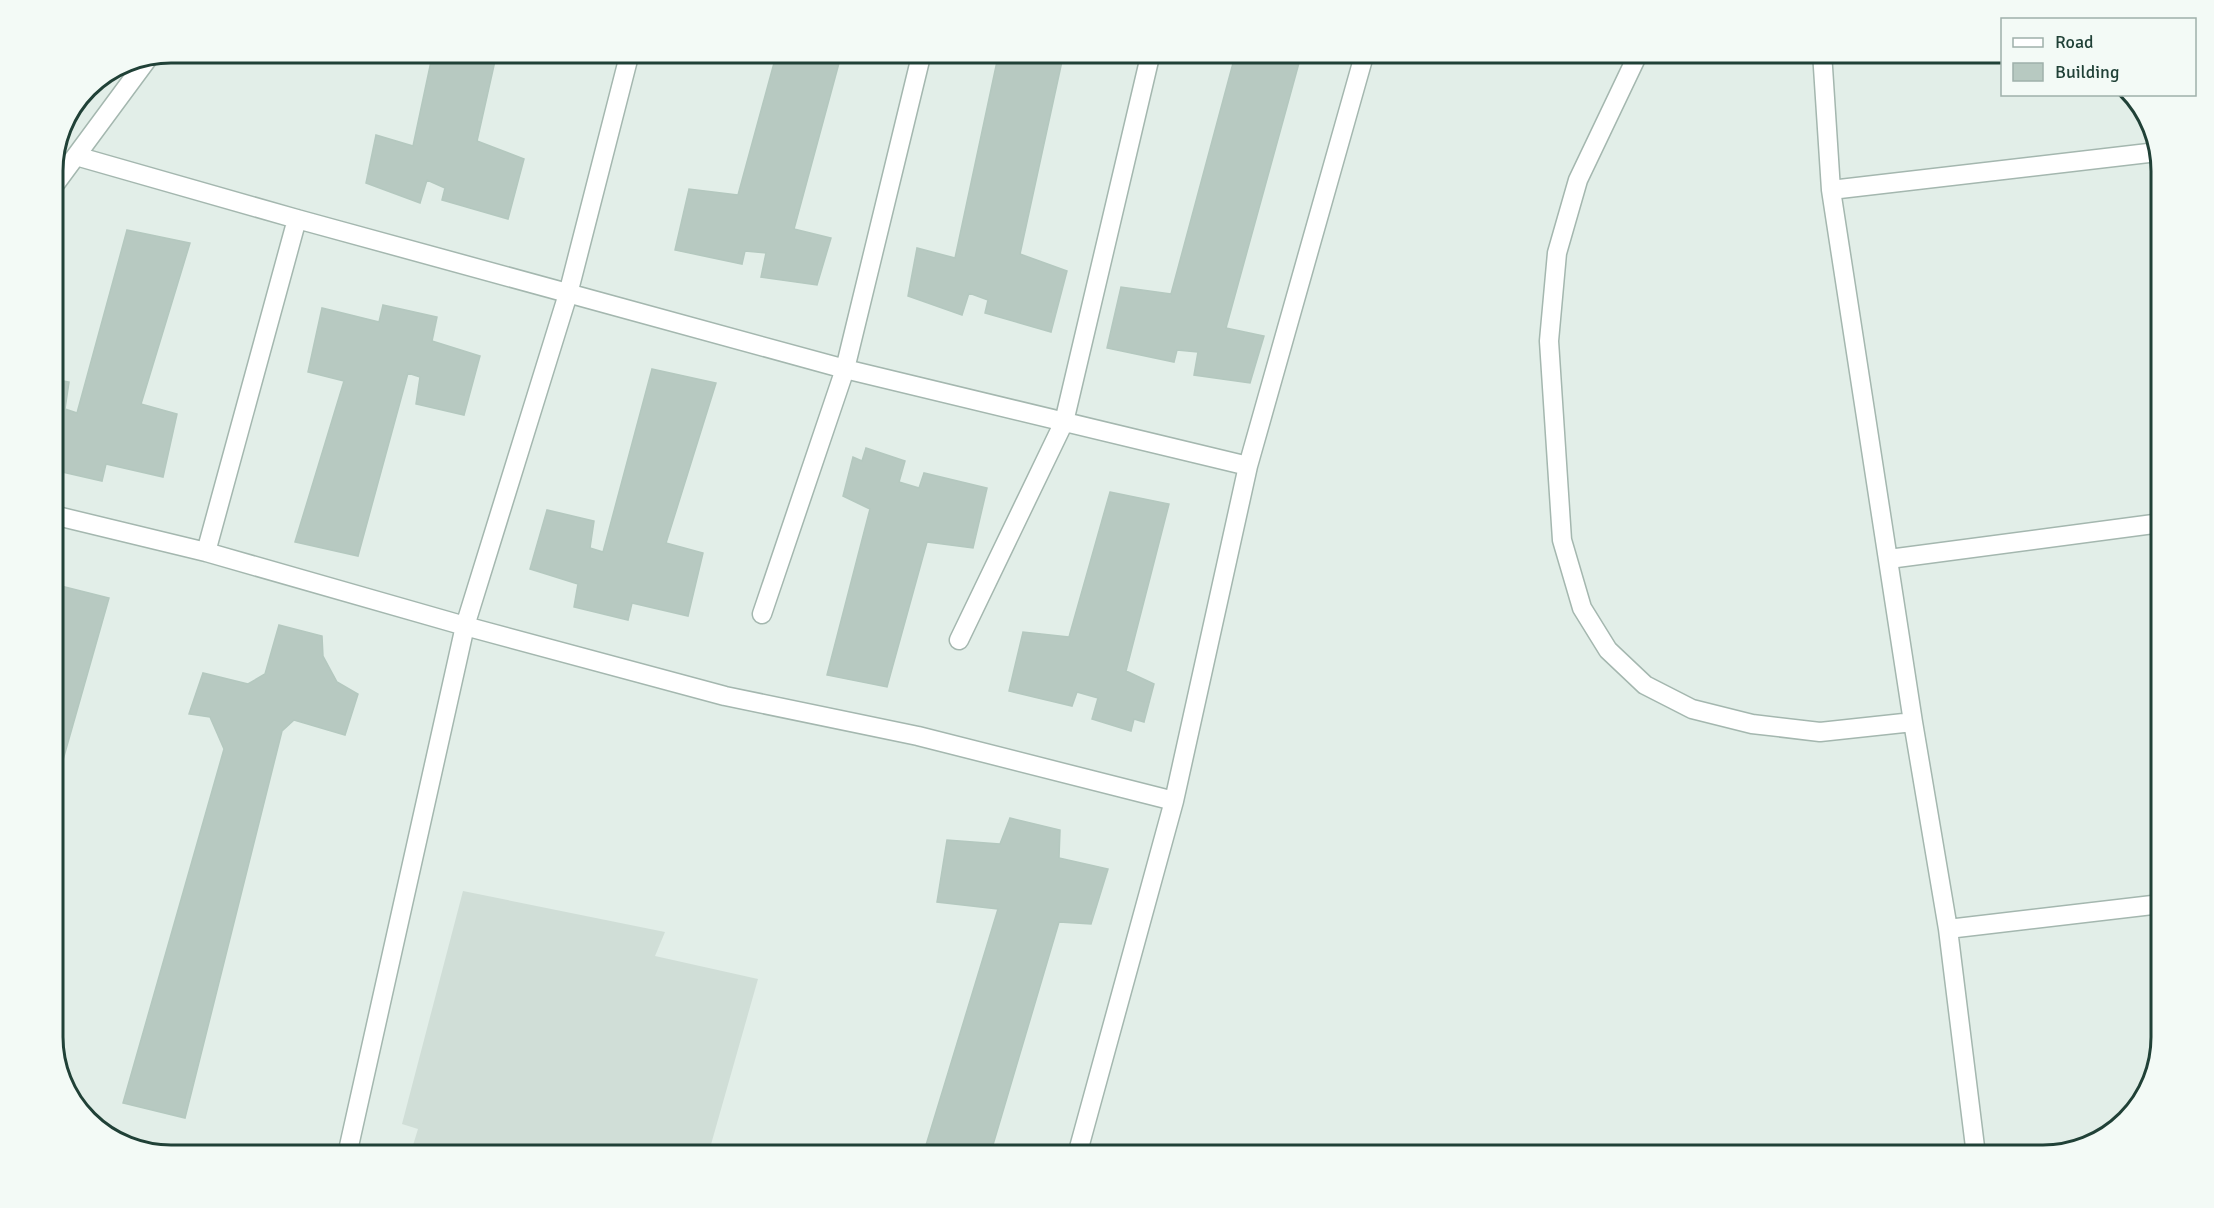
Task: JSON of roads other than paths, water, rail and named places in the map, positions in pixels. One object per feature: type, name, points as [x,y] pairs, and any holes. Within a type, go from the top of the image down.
[{"type":"street","points":[[349,1145],[465,626],[568,294],[627,63]]},
{"type":"street","points":[[762,614],[845,369],[919,63]]},
{"type":"street","points":[[959,640],[1064,422],[1147,63]]},
{"type":"street","points":[[1080,1145],[1174,801],[1248,466],[1362,63]]},
{"type":"street","points":[[1634,63],[1578,180],[1557,253],[1549,341],[1562,540],[1582,608],[1608,650],[1645,685],[1692,708],[1752,724],[1820,732],[1913,722]]},
{"type":"street","points":[[1823,63],[1832,190],[1913,722],[1948,929],[1975,1145]]},
{"type":"street","points":[[63,174],[141,68]]},
{"type":"street","points":[[1832,190],[2149,153]]},
{"type":"street","points":[[76,156],[845,369],[1248,466]]},
{"type":"street","points":[[206,552],[297,219]]},
{"type":"street","points":[[63,517],[206,552],[465,626],[725,696],[918,736],[1174,801]]},
{"type":"street","points":[[1889,559],[2151,525]]},
{"type":"street","points":[[1948,929],[2151,905]]}]
